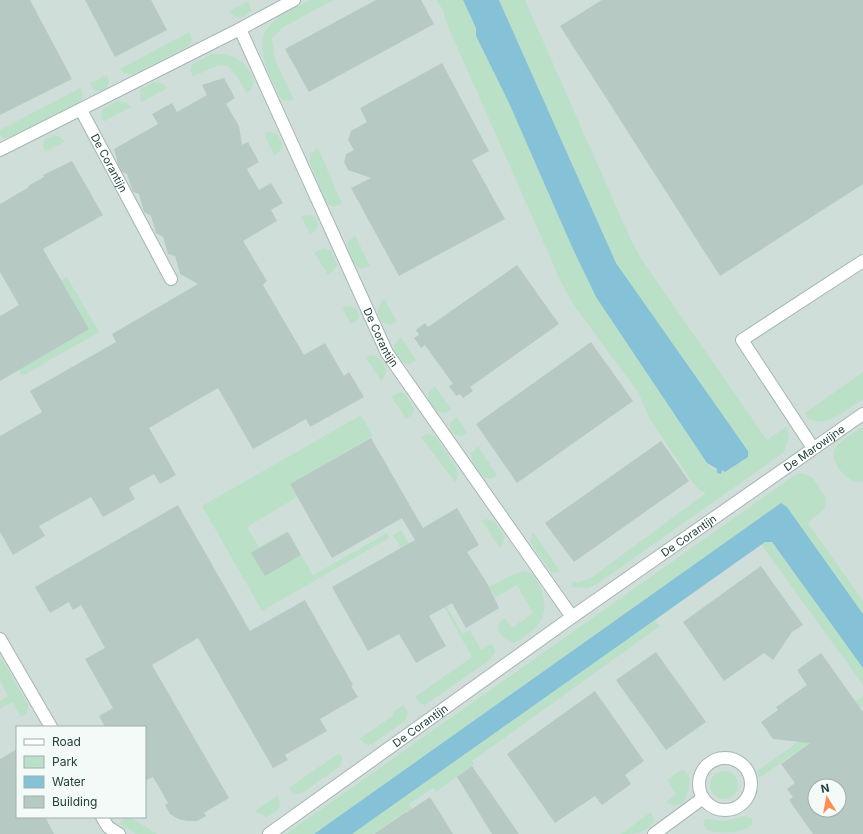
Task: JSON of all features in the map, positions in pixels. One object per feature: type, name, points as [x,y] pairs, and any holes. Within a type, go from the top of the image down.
[{"type":"street","points":[[0,150],[240,29],[294,0]]},
{"type":"street","name":"De Corantijn","points":[[240,29],[387,353],[572,617]]},
{"type":"street","name":"De Corantijn","points":[[81,110],[171,279]]},
{"type":"street","points":[[813,448],[742,340],[863,261]]},
{"type":"street","name":"De Marowijne","points":[[766,482],[863,414]]},
{"type":"street","name":"De Corantijn","points":[[269,834],[572,617],[766,482]]},
{"type":"street","points":[[1,643],[50,726]]},
{"type":"street","points":[[727,758],[740,763],[745,768],[750,784],[746,799],[740,804],[733,808],[717,808],[709,804],[703,798],[699,790],[699,781],[701,772],[707,765],[714,760],[727,758]]},
{"type":"street","points":[[654,834],[703,798]]},
{"type":"street","points":[[103,818],[108,828],[119,834]]},
{"type":"shaded area","points":[[0,0],[863,0],[863,834],[0,834]]},
{"type":"green space","points":[[310,0],[333,0],[282,28],[272,39],[275,60],[294,100],[285,101],[281,99],[267,69],[262,48],[263,38],[267,29],[275,20]]},
{"type":"green space","points":[[436,0],[463,0],[476,28],[476,36],[509,103],[572,247],[596,297],[707,463],[712,468],[726,472],[747,457],[616,263],[499,0],[525,0],[630,238],[640,257],[767,440],[786,427],[789,433],[783,453],[597,584],[588,588],[571,587],[573,582],[579,582],[591,578],[706,493],[701,491],[692,482],[650,419],[638,392],[575,307],[562,284],[446,22],[443,10]]},
{"type":"green space","points":[[249,1],[251,11],[241,18],[234,16],[229,11]]},
{"type":"green space","points":[[189,32],[192,39],[190,45],[135,74],[125,74],[120,69]]},
{"type":"green space","points":[[212,54],[227,55],[238,59],[243,63],[254,81],[251,90],[246,93],[235,74],[226,66],[213,68],[193,77],[190,70],[192,64]]},
{"type":"green space","points":[[107,75],[109,81],[107,88],[100,92],[94,90],[90,83]]},
{"type":"green space","points":[[154,82],[162,83],[168,88],[141,102],[141,89]]},
{"type":"green space","points":[[80,88],[83,95],[80,102],[11,137],[4,138],[0,136],[0,130]]},
{"type":"green space","points":[[117,101],[125,102],[131,107],[103,122],[101,115],[103,109]]},
{"type":"green space","points":[[268,132],[277,134],[282,144],[280,151],[274,155],[264,133]]},
{"type":"green space","points":[[55,135],[62,138],[64,142],[45,152],[43,145],[45,139]]},
{"type":"green space","points":[[318,148],[342,204],[337,206],[331,206],[326,202],[310,163],[310,154]]},
{"type":"green space","points":[[311,215],[315,217],[318,224],[315,231],[310,234],[301,216]]},
{"type":"green space","points":[[355,235],[370,266],[361,269],[353,261],[348,249],[348,242]]},
{"type":"green space","points":[[325,248],[331,251],[337,265],[328,275],[314,252]]},
{"type":"green space","points":[[67,277],[99,332],[22,376],[0,337],[0,323],[25,366],[89,329],[61,280]]},
{"type":"green space","points":[[384,299],[397,322],[390,325],[381,322],[378,315],[379,307]]},
{"type":"green space","points":[[349,306],[356,308],[359,315],[358,320],[351,324],[342,308]]},
{"type":"green space","points":[[401,337],[416,360],[410,364],[407,364],[401,360],[395,351],[394,344]]},
{"type":"green space","points":[[373,355],[380,359],[385,366],[386,374],[381,381],[366,357]]},
{"type":"green space","points":[[863,372],[863,400],[829,420],[815,421],[808,418],[805,413]]},
{"type":"green space","points":[[435,386],[451,409],[446,413],[436,411],[429,401],[428,394]]},
{"type":"green space","points":[[401,392],[406,395],[414,409],[412,415],[406,419],[391,396]]},
{"type":"green space","points":[[361,415],[373,436],[290,484],[297,497],[247,527],[259,547],[287,531],[313,575],[387,533],[389,538],[262,611],[202,506]]},
{"type":"green space","points":[[457,417],[467,433],[461,436],[454,434],[450,428],[450,422]]},
{"type":"green space","points":[[863,427],[863,482],[857,482],[846,476],[841,471],[834,460],[834,454],[835,448],[840,443]]},
{"type":"green space","points":[[428,434],[435,436],[456,467],[458,477],[455,482],[421,437]]},
{"type":"green space","points":[[478,446],[497,475],[492,479],[483,477],[472,461],[471,454]]},
{"type":"green space","points":[[802,473],[812,477],[826,498],[825,508],[808,523],[863,601],[863,614],[787,507],[781,503],[314,834],[286,834],[795,475]]},
{"type":"green space","points":[[486,519],[494,521],[503,534],[504,540],[500,548],[482,521]]},
{"type":"green space","points":[[401,530],[463,634],[470,630],[481,650],[492,644],[495,651],[491,659],[425,705],[421,704],[415,697],[472,657],[444,607],[437,611],[393,535]]},
{"type":"green space","points":[[533,532],[560,571],[554,573],[551,572],[530,542]]},
{"type":"green space","points":[[765,542],[772,542],[863,668],[863,685],[761,544]]},
{"type":"green space","points":[[524,571],[532,573],[541,589],[544,612],[536,626],[529,633],[513,643],[503,637],[498,630],[500,621],[505,618],[512,628],[533,613],[517,585],[495,598],[489,587],[512,575]]},
{"type":"green space","points":[[655,620],[660,626],[472,761],[474,764],[436,792],[433,788],[409,804],[426,834],[419,834],[406,811],[373,834],[352,834]]},
{"type":"green space","points":[[0,659],[3,661],[28,705],[27,713],[21,717],[12,702],[0,709],[0,701],[8,696],[0,681]]},
{"type":"green space","points":[[863,696],[863,707],[862,706],[759,778],[757,771]]},
{"type":"green space","points":[[403,705],[408,712],[406,720],[372,744],[367,745],[359,739],[394,715],[393,712]]},
{"type":"green space","points":[[339,753],[342,759],[340,766],[302,793],[297,794],[292,792],[289,788]]},
{"type":"green space","points":[[681,770],[688,775],[690,784],[689,790],[683,803],[674,806],[666,802],[676,794],[667,780]]},
{"type":"green space","points":[[724,771],[730,772],[734,775],[737,779],[737,791],[734,795],[730,798],[724,799],[718,798],[714,795],[711,791],[710,785],[711,779],[714,775],[718,772]]},
{"type":"green space","points":[[278,795],[280,806],[277,811],[266,817],[255,811]]},
{"type":"green space","points":[[651,812],[654,820],[644,831],[621,834]]},
{"type":"green space","points":[[744,816],[752,818],[752,825],[736,832],[724,833],[707,830],[704,825],[705,819],[725,821]]},
{"type":"green space","points":[[124,818],[132,818],[157,834],[136,834],[120,824]]},
{"type":"water","points":[[463,0],[499,0],[616,263],[748,451],[748,457],[725,472],[722,470],[721,474],[717,473],[717,469],[707,463],[596,297],[572,247],[509,103],[476,36],[476,28]]},
{"type":"water","points":[[781,503],[787,507],[863,614],[863,668],[772,542],[765,542],[352,834],[314,834]]},
{"type":"building","points":[[0,0],[30,0],[72,79],[0,115]]},
{"type":"building","points":[[85,0],[151,0],[167,30],[115,57]]},
{"type":"building","points":[[376,0],[421,0],[434,24],[309,92],[285,49]]},
{"type":"building","points":[[602,0],[863,0],[863,184],[720,276],[560,26]]},
{"type":"building","points":[[442,63],[489,151],[472,160],[505,219],[399,276],[351,188],[371,178],[348,170],[344,162],[346,154],[354,150],[348,140],[351,131],[367,122],[360,108]]},
{"type":"building","points":[[224,78],[235,98],[226,104],[239,126],[242,145],[248,142],[259,162],[247,169],[259,190],[271,183],[283,203],[271,210],[277,221],[243,241],[267,281],[263,285],[304,355],[325,343],[344,376],[349,372],[364,397],[310,427],[306,419],[253,449],[218,388],[149,428],[176,475],[160,484],[154,474],[129,488],[135,499],[103,517],[91,497],[39,526],[45,536],[13,555],[0,532],[0,436],[42,412],[30,391],[116,342],[112,334],[198,284],[180,274],[175,256],[168,254],[163,237],[156,233],[151,216],[144,212],[139,194],[133,192],[127,174],[122,172],[118,164],[114,149],[158,124],[152,114],[172,103],[177,112],[207,95],[202,85]]},
{"type":"building","points":[[72,161],[103,215],[43,249],[89,329],[0,381],[0,316],[19,305],[0,272],[0,204],[44,177],[43,175]]},
{"type":"building","points":[[517,265],[559,324],[470,387],[473,391],[463,398],[460,394],[456,396],[449,386],[453,384],[425,345],[421,348],[414,338],[419,335],[416,330],[425,323],[428,327]]},
{"type":"building","points":[[591,342],[633,401],[517,483],[476,424]]},
{"type":"building","points":[[371,438],[423,528],[457,508],[479,545],[467,552],[487,583],[499,608],[466,628],[452,603],[429,616],[446,646],[416,663],[399,634],[368,651],[332,587],[415,540],[402,518],[332,558],[290,484]]},
{"type":"building","points":[[661,441],[689,481],[574,562],[545,523]]},
{"type":"building","points":[[178,505],[250,631],[305,600],[353,685],[351,686],[358,697],[320,719],[327,731],[285,755],[288,760],[273,768],[198,638],[152,665],[229,798],[204,813],[206,816],[197,821],[178,819],[170,814],[165,805],[168,803],[153,777],[146,780],[146,726],[104,726],[99,716],[113,708],[85,659],[105,648],[81,605],[73,610],[69,602],[50,613],[35,587]]},
{"type":"building","points":[[288,532],[301,555],[265,576],[251,553]]},
{"type":"building","points":[[761,566],[803,625],[792,632],[773,660],[764,653],[724,681],[683,622]]},
{"type":"building","points":[[656,652],[706,722],[666,750],[616,680]]},
{"type":"building","points":[[821,653],[863,712],[863,834],[813,834],[789,800],[793,797],[787,789],[795,783],[781,764],[810,743],[773,739],[761,722],[778,710],[776,707],[807,685],[797,670]]},
{"type":"building","points":[[595,691],[644,761],[625,775],[631,784],[602,805],[595,796],[555,823],[507,754]]},
{"type":"building","points":[[16,750],[16,818],[46,818],[54,834],[0,834],[0,759]]},
{"type":"building","points":[[472,766],[519,834],[492,834],[457,777]]},
{"type":"building","points":[[430,797],[453,834],[374,834],[406,812]]}]
